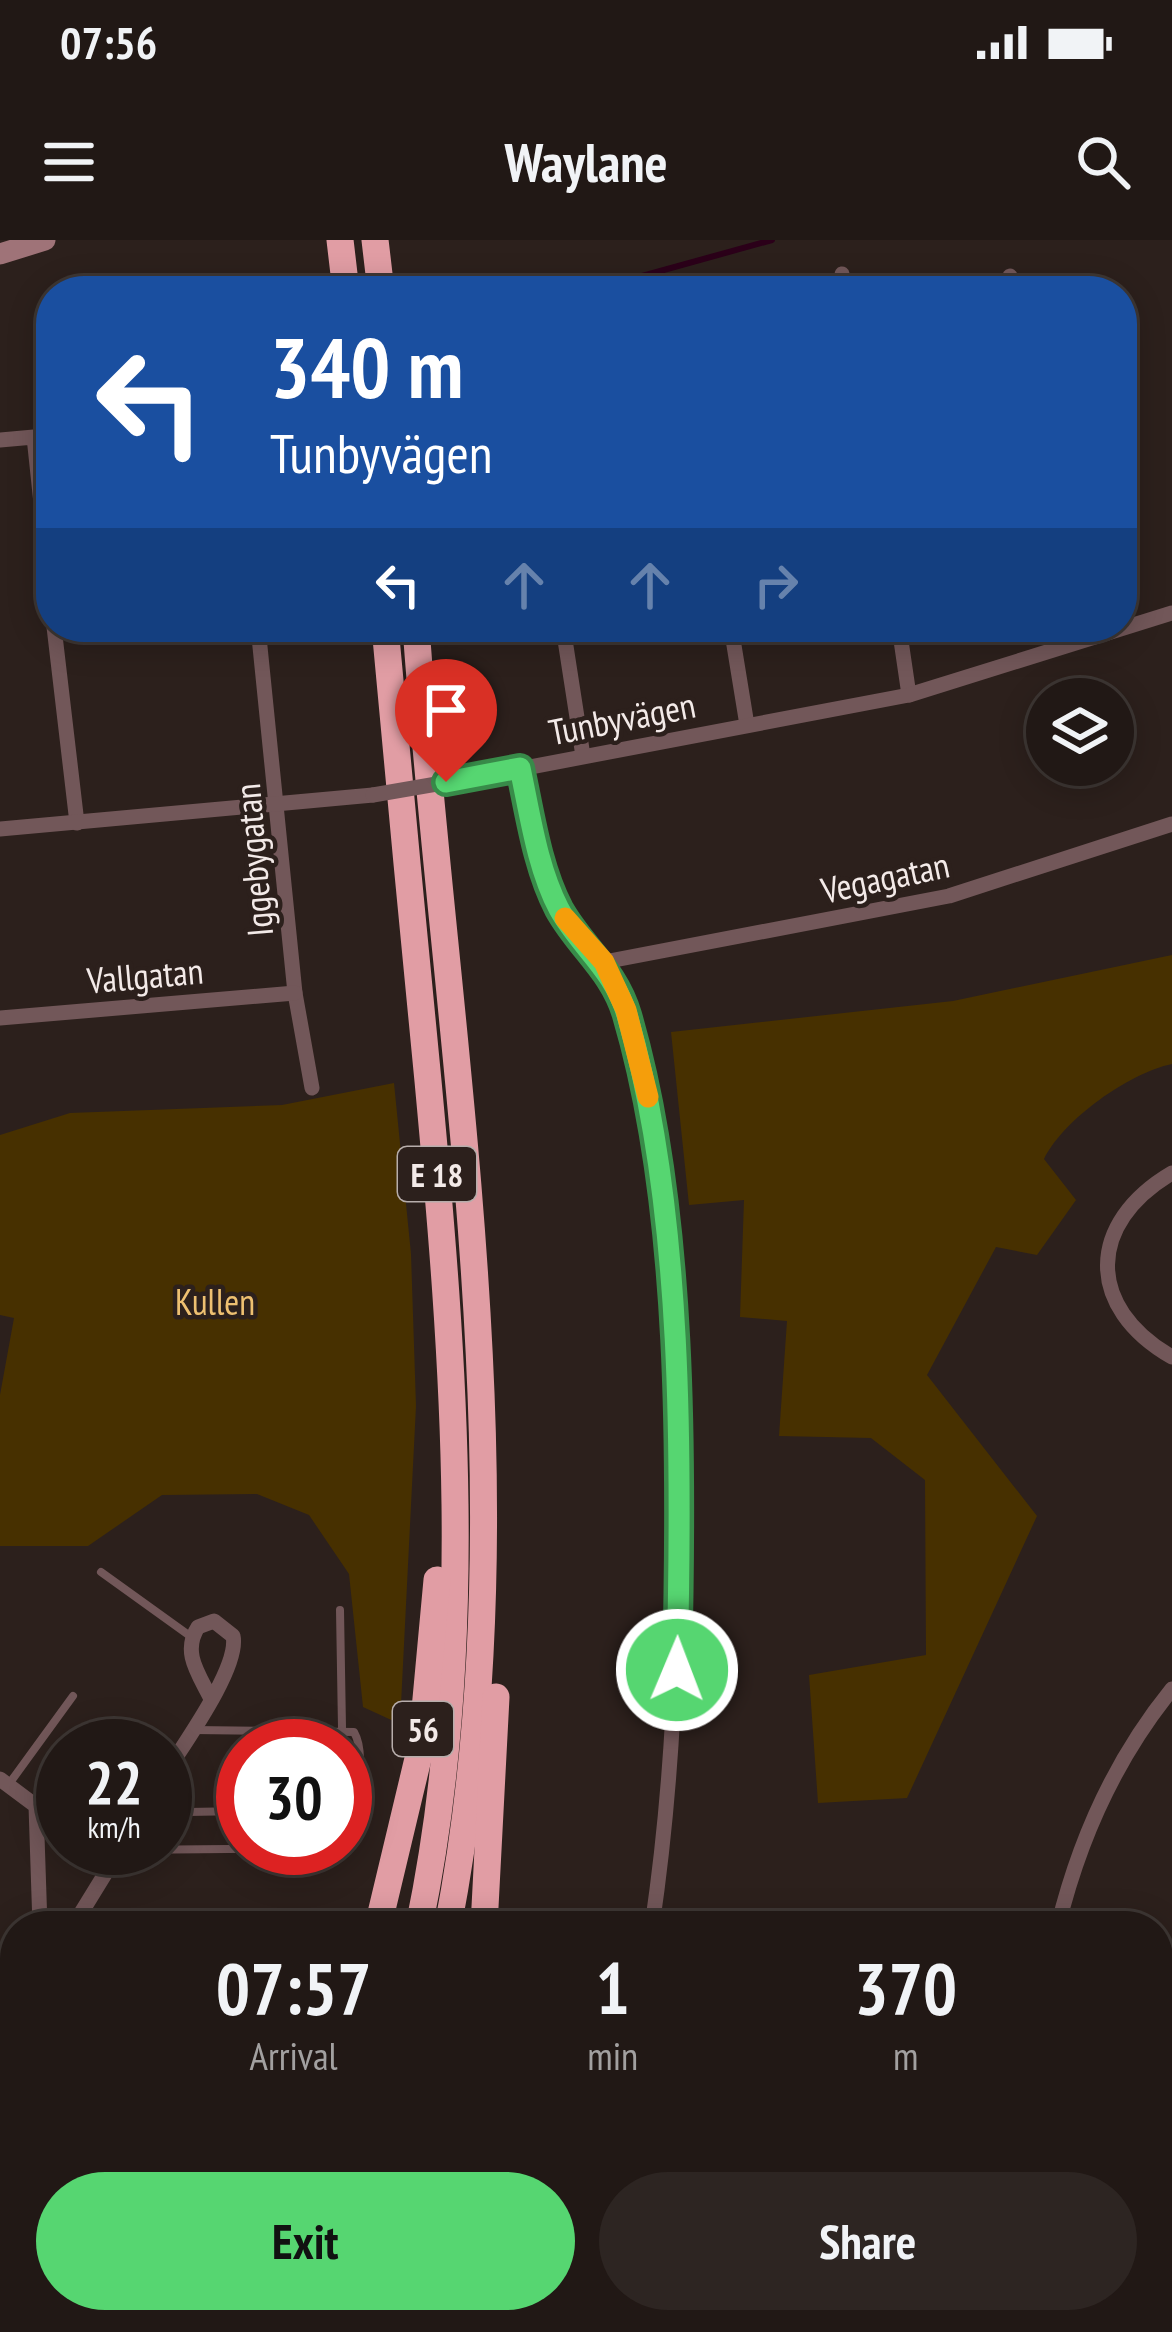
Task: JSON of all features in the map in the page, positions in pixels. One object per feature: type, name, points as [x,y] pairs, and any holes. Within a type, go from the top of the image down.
[{"type":"highway","points":[[340,240],[344,276]]},
{"type":"highway","points":[[378,246],[380,276]]},
{"type":"highway","name":"E 18","points":[[386,642],[440,1216],[454,1534],[447,1731],[421,1911]]},
{"type":"highway","name":"E 18","points":[[417,642],[476,1291],[482,1616],[469,1798],[450,1911]]},
{"type":"highway","name":"56","points":[[382,1911],[422,1742],[438,1554],[454,1534]]},
{"type":"highway","name":"56","points":[[482,1616],[497,1632],[485,1911]]},
{"type":"street","points":[[0,254],[45,240]]},
{"type":"street","points":[[0,440],[34,437],[36,456]]},
{"type":"street","name":"Tunbyvägen","points":[[1137,621],[1172,613]]},
{"type":"street","points":[[56,642],[77,823]]},
{"type":"street","name":"Iggebygatan","points":[[260,642],[295,993],[312,1088]]},
{"type":"street","points":[[565,642],[583,756]]},
{"type":"street","points":[[733,642],[747,725]]},
{"type":"street","points":[[901,642],[909,695]]},
{"type":"street","name":"Tunbyvägen","points":[[0,829],[279,807],[483,776],[909,695],[1054,642]]},
{"type":"street","points":[[520,768],[556,903],[574,933],[604,962],[626,1010],[655,1125],[669,1300],[680,1568],[677,1670],[653,1911]]},
{"type":"street","name":"Vegagatan","points":[[604,962],[949,896],[1172,824]]},
{"type":"street","name":"Vallgatan","points":[[0,1018],[295,993]]},
{"type":"street","points":[[1172,1173],[1124,1212],[1107,1248],[1106,1269],[1128,1317],[1144,1338],[1172,1357]]},
{"type":"street","points":[[192,1730],[232,1658],[233,1636],[214,1621],[197,1627],[190,1656],[210,1697]]},
{"type":"street","points":[[1063,1911],[1118,1768],[1172,1690]]},
{"type":"street","points":[[4,1782],[36,1806],[40,1911]]},
{"type":"street","points":[[82,1911],[104,1875]]},
{"type":"lane","points":[[101,1572],[192,1636]]},
{"type":"lane","points":[[340,1610],[342,1719]]},
{"type":"lane","points":[[4,1782],[73,1696]]},
{"type":"lane","points":[[192,1730],[216,1730]]},
{"type":"green space","points":[[1172,955],[1172,1064],[1118,1087],[1053,1144],[1044,1159],[1076,1200],[1037,1255],[996,1247],[927,1375],[1037,1516],[907,1798],[818,1803],[809,1675],[926,1655],[925,1480],[871,1438],[779,1436],[787,1321],[740,1317],[744,1200],[689,1205],[671,1032],[953,1001]]},
{"type":"green space","name":"Kullen","points":[[394,1083],[411,1254],[416,1406],[400,1724],[363,1707],[349,1574],[309,1515],[257,1494],[162,1495],[88,1546],[0,1546],[0,1395],[14,1318],[0,1315],[0,1135],[70,1113],[282,1105]]},
{"type":"waterway","points":[[642,276],[772,240]]},
{"type":"slow traffic","points":[[565,918],[604,962],[626,1010],[648,1097]]},
{"type":"route","points":[[446,782],[520,768],[556,903],[574,933],[604,962],[626,1010],[655,1125],[669,1300],[680,1568],[677,1670]]}]
